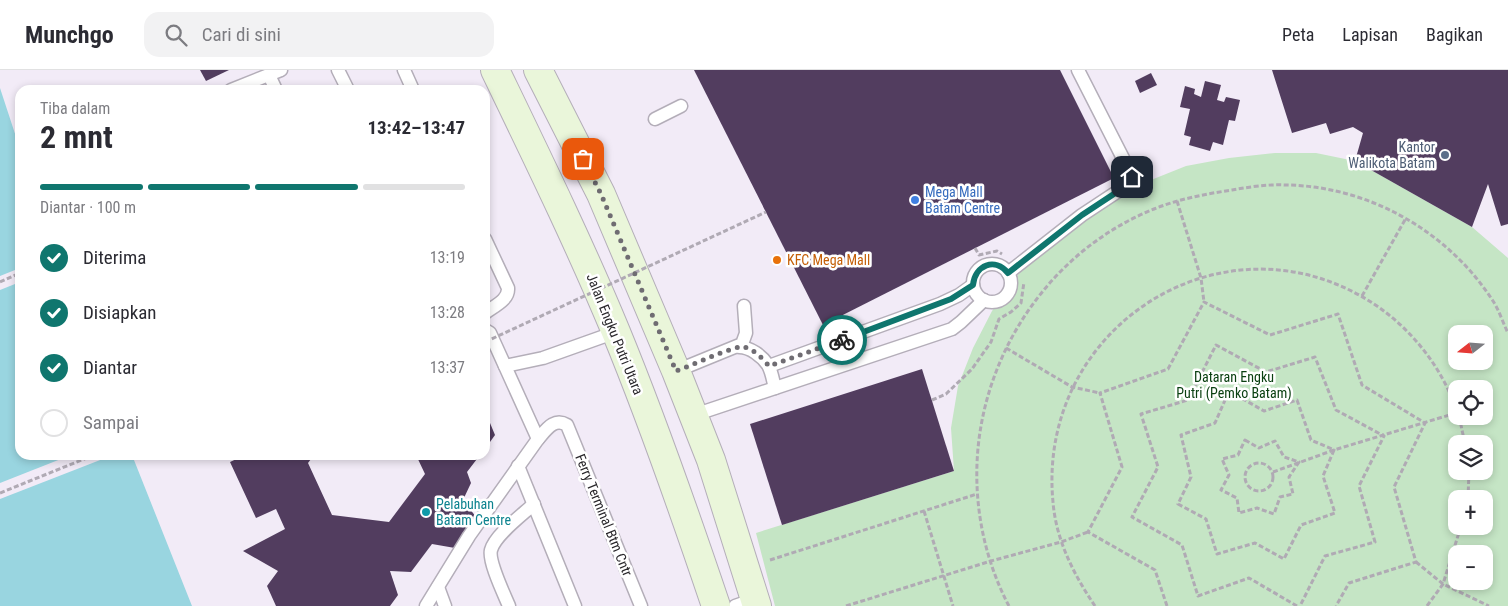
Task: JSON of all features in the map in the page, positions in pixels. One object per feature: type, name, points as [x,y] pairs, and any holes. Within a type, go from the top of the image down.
[{"type":"main road","name":"Jalan Engku Putri Utara","points":[[495,70],[566,216],[616,332],[670,471],[716,606]]},
{"type":"main road","points":[[538,70],[601,194],[694,415],[711,460],[749,604]]},
{"type":"lane","points":[[338,70],[346,85]]},
{"type":"lane","points":[[404,70],[412,85]]},
{"type":"lane","points":[[1008,273],[1082,215],[1132,182],[1131,174],[1078,70]]},
{"type":"lane","points":[[243,85],[275,72],[276,85]]},
{"type":"lane","points":[[655,118],[681,106]]},
{"type":"lane","points":[[490,249],[508,288],[506,298],[490,309]]},
{"type":"lane","points":[[993,264],[999,265],[1008,273],[1011,284],[1007,295],[997,301],[984,300],[975,291],[973,285],[977,272],[981,267],[993,264]]},
{"type":"lane","points":[[769,366],[940,304],[959,295],[973,285]]},
{"type":"lane","points":[[694,415],[952,328],[984,300]]},
{"type":"lane","points":[[676,371],[742,344],[746,333],[744,306]]},
{"type":"lane","points":[[506,366],[543,358],[616,332]]},
{"type":"lane","points":[[426,606],[469,536],[538,439],[506,366],[490,341]]},
{"type":"lane","points":[[739,346],[750,349],[769,366],[775,388]]},
{"type":"lane","name":"Ferry Terminal Btm Cntr","points":[[538,439],[551,425],[558,422],[563,422],[567,425],[641,606]]},
{"type":"lane","points":[[518,466],[575,606]]},
{"type":"lane","points":[[509,606],[490,552],[496,540],[534,504]]},
{"type":"lane","points":[[438,587],[445,606]]},
{"type":"path","points":[[1009,606],[1000,588],[985,544],[977,494],[977,454],[983,409],[997,366],[1018,324],[1044,288],[1076,256],[1113,229],[1153,209],[1197,195],[1285,185],[1333,190],[1358,196],[1406,218],[1451,251],[1473,274],[1494,302],[1508,333]]},
{"type":"path","points":[[1006,348],[1072,387],[1100,394],[1168,369],[1204,302],[1201,278],[1177,201]]},
{"type":"path","points":[[490,333],[766,212]]},
{"type":"path","points":[[1362,296],[1406,218]]},
{"type":"path","points":[[1095,606],[1076,578],[1061,542],[1053,503],[1052,463],[1058,424],[1072,387],[1090,357],[1112,330],[1139,308],[1169,290],[1201,278],[1234,271],[1275,270],[1332,282],[1362,296],[1391,316],[1416,341],[1437,369],[1448,393]]},
{"type":"path","points":[[0,282],[15,275]]},
{"type":"path","points":[[1204,302],[1270,335],[1338,314],[1362,385],[1426,422]]},
{"type":"path","points":[[1216,345],[1266,372],[1315,357],[1336,410],[1384,436],[1359,486],[1375,542],[1325,556],[1298,606],[1249,578],[1198,596],[1182,545],[1132,518],[1158,467],[1141,414],[1188,400],[1216,345]]},
{"type":"path","points":[[1229,390],[1264,411],[1297,400],[1311,440],[1334,450],[1324,476],[1335,513],[1301,525],[1284,559],[1254,543],[1217,554],[1206,519],[1178,504],[1191,477],[1181,435],[1215,423],[1229,390]]},
{"type":"path","points":[[846,606],[991,561],[1061,542],[1088,532],[1122,467],[1100,394]]},
{"type":"path","points":[[1272,472],[1448,414]]},
{"type":"path","points":[[1426,422],[1394,487],[1416,562],[1443,584],[1489,606]]},
{"type":"path","points":[[1245,440],[1259,448],[1275,441],[1284,456],[1299,462],[1289,477],[1294,494],[1280,497],[1274,514],[1256,508],[1239,513],[1237,498],[1221,490],[1229,475],[1222,459],[1238,454],[1245,440]]},
{"type":"path","points":[[0,493],[82,460]]},
{"type":"path","points":[[1262,463],[1267,465],[1272,472],[1272,481],[1267,489],[1254,490],[1245,481],[1246,471],[1253,464],[1262,463]]},
{"type":"path","points":[[766,561],[977,494]]},
{"type":"path","points":[[924,512],[954,606]]},
{"type":"path","points":[[1088,532],[1155,570],[1167,606]]},
{"type":"path","points":[[1427,606],[1443,584],[1458,535]]},
{"type":"path","points":[[1336,606],[1349,584],[1416,562]]},
{"type":"green space","name":"Dataran Engku Putri (Pemko Batam)","points":[[1275,153],[1316,153],[1355,161],[1472,227],[1508,258],[1508,606],[775,606],[756,533],[954,471],[951,428],[958,386],[973,348],[992,311],[1016,277],[1042,247],[1121,192],[1186,166],[1229,158]]},
{"type":"water","points":[[0,88],[15,134],[15,460],[134,460],[192,606],[0,606]]},
{"type":"pier","points":[[15,270],[15,284],[0,290],[0,276]]},
{"type":"pier","points":[[58,460],[100,460],[0,499],[0,483]]},
{"type":"building","points":[[200,70],[229,70],[206,81]]},
{"type":"building","name":"Mega Mall Batam Centre","points":[[694,70],[1060,70],[1114,178],[823,325]]},
{"type":"building","points":[[1272,70],[1508,70],[1508,224],[1501,226],[1488,184],[1472,227],[1355,161],[1363,133],[1353,127],[1330,134],[1326,123],[1292,133]]},
{"type":"building","points":[[1151,73],[1157,85],[1140,93],[1135,81]]},
{"type":"building","points":[[1205,81],[1221,85],[1217,100],[1224,102],[1226,97],[1240,100],[1235,121],[1229,120],[1223,145],[1213,142],[1210,151],[1189,145],[1191,137],[1184,135],[1190,109],[1180,107],[1185,86],[1195,89],[1194,94],[1201,97]]},
{"type":"building","points":[[922,369],[954,471],[782,525],[750,424]]},
{"type":"building","points":[[490,423],[495,435],[490,442]]},
{"type":"building","name":"Pelabuhan Batam Centre","points":[[234,460],[310,460],[308,463],[332,515],[389,522],[425,474],[418,460],[476,460],[467,472],[471,483],[463,500],[476,517],[455,548],[432,544],[411,572],[390,571],[398,595],[390,606],[276,606],[267,586],[278,571],[243,551],[285,529],[276,509],[256,518],[230,462]]},
{"type":"way so far","points":[[583,159],[601,194],[676,371],[739,346],[750,349],[769,366],[842,340]]},
{"type":"place","name":"Kantor Walikota Batam","points":[[1445,155]]},
{"type":"place","name":"Mega Mall Batam Centre","points":[[915,200]]},
{"type":"place","name":"KFC Mega Mall","points":[[777,260]]},
{"type":"place","name":"Pelabuhan Batam Centre","points":[[426,512]]},
{"type":"route","points":[[842,340],[940,304],[959,295],[973,285],[974,278],[981,267],[993,264],[999,265],[1008,273],[1082,215],[1132,182],[1132,177]]}]
